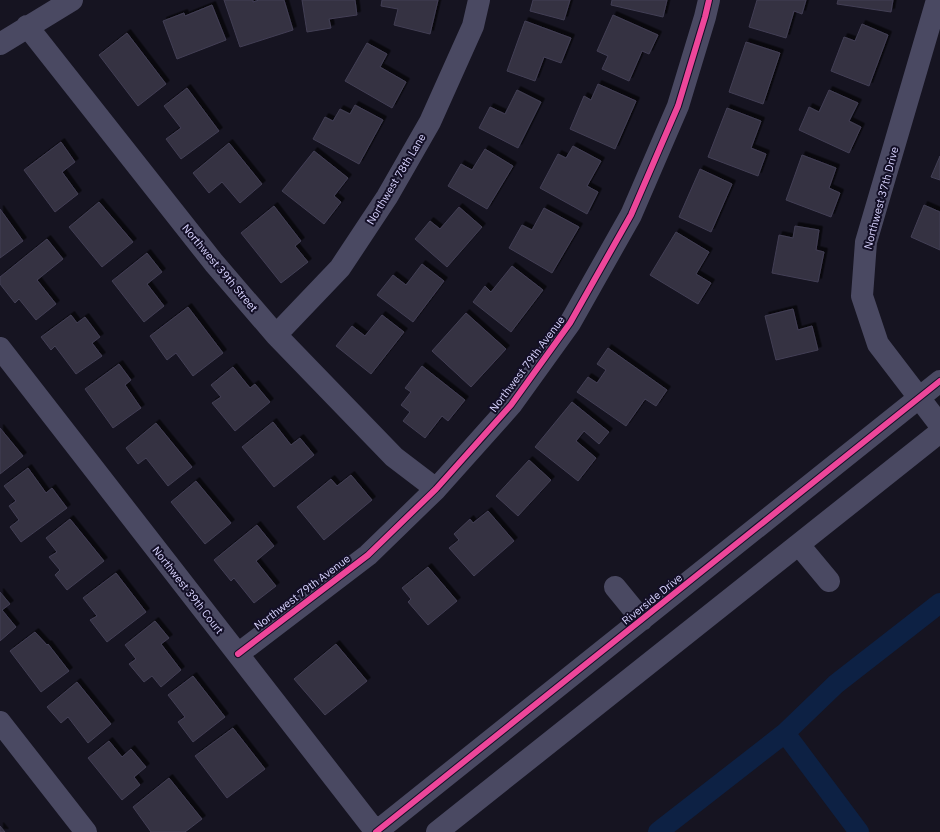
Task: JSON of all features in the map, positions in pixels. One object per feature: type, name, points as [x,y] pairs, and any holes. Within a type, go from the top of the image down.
[{"type":"street","points":[[0,44],[27,26],[72,0]]},
{"type":"street","name":"Northwest 78th Lane","points":[[276,335],[340,268],[388,197],[430,122],[473,26],[479,0]]},
{"type":"street","name":"Northwest 79th Avenue","points":[[238,654],[368,554],[436,489],[511,405],[570,324],[631,215],[678,106],[705,17],[708,0]]},
{"type":"street","name":"Northwest 37th Drive","points":[[937,0],[866,242],[862,296],[878,344],[940,425]]},
{"type":"street","name":"Northwest 39th Street","points":[[27,26],[214,263],[276,335],[394,458],[436,489]]},
{"type":"street","name":"Northwest 39th Court","points":[[0,348],[376,832]]},
{"type":"street","name":"Riverside Drive","points":[[376,832],[940,381]]},
{"type":"street","points":[[437,832],[940,432]]},
{"type":"street","points":[[799,545],[828,582]]},
{"type":"street","points":[[615,587],[642,620]]},
{"type":"street","points":[[0,722],[86,832]]},
{"type":"building","points":[[224,0],[253,0],[253,2],[259,0],[284,0],[293,30],[240,47]]},
{"type":"building","points":[[302,0],[355,0],[357,15],[329,19],[331,28],[307,32]]},
{"type":"building","points":[[382,0],[438,0],[430,34],[394,25],[398,9],[381,6]]},
{"type":"building","points":[[533,0],[570,0],[564,20],[530,11]]},
{"type":"building","points":[[612,0],[667,0],[663,17],[611,5]]},
{"type":"building","points":[[757,0],[806,0],[802,14],[794,11],[786,38],[749,27]]},
{"type":"building","points":[[838,0],[893,0],[891,12],[837,4]]},
{"type":"building","points":[[212,5],[226,40],[177,59],[163,21],[184,13],[185,16]]},
{"type":"building","points":[[613,15],[658,35],[649,54],[642,51],[629,81],[602,69],[608,56],[597,51]]},
{"type":"building","points":[[525,21],[571,38],[561,63],[544,57],[535,81],[507,71]]},
{"type":"building","points":[[862,24],[888,35],[869,86],[831,71],[844,37],[855,41]]},
{"type":"building","points":[[127,33],[166,84],[138,106],[99,55]]},
{"type":"building","points":[[746,42],[780,53],[763,104],[729,92]]},
{"type":"building","points":[[367,43],[387,54],[380,67],[406,82],[392,108],[345,81]]},
{"type":"building","points":[[598,84],[636,101],[615,149],[570,129],[584,96],[591,100]]},
{"type":"building","points":[[187,88],[219,131],[181,159],[166,139],[181,128],[164,106]]},
{"type":"building","points":[[517,90],[541,102],[518,148],[479,128],[490,107],[505,114]]},
{"type":"building","points":[[829,90],[858,103],[849,121],[861,127],[849,153],[799,130],[809,107],[819,112]]},
{"type":"building","points":[[355,105],[383,120],[359,164],[313,139],[325,117],[333,121],[340,109],[350,114]]},
{"type":"building","points":[[727,108],[761,121],[751,148],[766,154],[758,176],[708,157]]},
{"type":"building","points":[[61,142],[75,162],[62,172],[78,194],[55,212],[24,170]]},
{"type":"building","points":[[229,143],[262,184],[240,203],[222,182],[209,193],[193,173]]},
{"type":"building","points":[[573,146],[601,161],[587,186],[598,192],[587,214],[540,188],[558,154],[566,158]]},
{"type":"building","points":[[485,149],[513,166],[487,209],[448,186],[461,164],[472,170]]},
{"type":"building","points":[[314,151],[348,178],[334,196],[341,202],[324,224],[282,191]]},
{"type":"building","points":[[802,155],[836,168],[829,188],[840,193],[831,217],[786,200]]},
{"type":"building","points":[[940,156],[940,180],[931,177]]},
{"type":"building","points":[[700,169],[732,184],[711,232],[679,217]]},
{"type":"building","points":[[99,202],[133,242],[102,267],[69,227]]},
{"type":"building","points":[[924,205],[940,212],[940,250],[911,237]]},
{"type":"building","points":[[274,206],[301,241],[295,246],[308,262],[281,283],[241,233]]},
{"type":"building","points":[[459,207],[482,227],[447,267],[415,239],[430,221],[440,229]]},
{"type":"building","points":[[544,208],[579,227],[552,273],[509,248],[522,225],[532,230]]},
{"type":"building","points":[[0,209],[23,241],[0,258]]},
{"type":"building","points":[[795,226],[819,230],[816,250],[824,252],[818,282],[772,273],[779,235],[793,238]]},
{"type":"building","points":[[676,232],[709,252],[696,274],[711,283],[698,304],[650,275]]},
{"type":"building","points":[[47,239],[63,259],[37,280],[56,304],[36,320],[19,299],[15,303],[0,284],[0,277]]},
{"type":"building","points":[[147,253],[162,272],[147,284],[164,306],[144,322],[112,281]]},
{"type":"building","points":[[422,264],[444,281],[413,322],[377,295],[393,275],[406,285]]},
{"type":"building","points":[[512,266],[543,290],[511,332],[473,302],[485,286],[491,292]]},
{"type":"building","points":[[188,307],[223,353],[193,376],[176,353],[167,360],[150,336]]},
{"type":"building","points":[[793,309],[798,330],[812,326],[818,350],[776,360],[765,316]]},
{"type":"building","points":[[466,313],[506,349],[471,387],[432,351]]},
{"type":"building","points":[[71,315],[77,323],[85,317],[100,337],[92,343],[102,356],[76,374],[55,346],[51,350],[41,337]]},
{"type":"building","points":[[382,315],[404,332],[371,374],[336,346],[352,326],[365,336]]},
{"type":"building","points":[[608,348],[667,390],[656,406],[645,399],[626,426],[577,392],[588,377],[597,383],[606,370],[597,364]]},
{"type":"building","points":[[119,364],[131,380],[125,385],[141,408],[113,428],[85,389]]},
{"type":"building","points":[[422,366],[465,400],[448,421],[442,416],[425,438],[403,421],[410,412],[401,405],[411,392],[405,388]]},
{"type":"building","points":[[233,367],[250,388],[255,384],[270,402],[235,431],[212,403],[221,397],[211,385]]},
{"type":"building","points":[[572,402],[609,432],[599,444],[584,431],[576,441],[596,458],[578,481],[535,447]]},
{"type":"building","points":[[273,422],[291,445],[300,438],[314,455],[274,487],[242,447]]},
{"type":"building","points":[[156,423],[192,467],[168,486],[146,458],[138,464],[126,448]]},
{"type":"building","points":[[0,428],[23,456],[0,474]]},
{"type":"building","points":[[529,460],[551,480],[518,516],[496,496]]},
{"type":"building","points":[[28,468],[46,493],[52,488],[67,508],[21,542],[10,527],[19,520],[9,506],[16,501],[4,486]]},
{"type":"building","points":[[351,475],[372,500],[324,540],[297,507],[331,479],[337,486]]},
{"type":"building","points":[[196,481],[231,523],[205,544],[171,502]]},
{"type":"building","points":[[488,511],[514,541],[474,576],[449,548],[459,540],[454,534],[470,519],[473,523]]},
{"type":"building","points":[[70,519],[104,561],[67,590],[55,575],[60,570],[49,557],[57,552],[46,538]]},
{"type":"building","points":[[257,525],[274,546],[256,561],[276,586],[254,603],[234,578],[231,581],[214,560]]},
{"type":"building","points":[[428,567],[457,601],[428,625],[408,602],[411,599],[402,588]]},
{"type":"building","points":[[116,573],[146,612],[107,642],[90,620],[97,616],[83,598]]},
{"type":"building","points":[[0,592],[10,604],[2,610],[16,627],[0,641]]},
{"type":"building","points":[[155,621],[169,638],[161,644],[181,670],[161,687],[152,676],[144,682],[129,664],[136,659],[125,645]]},
{"type":"building","points":[[35,632],[47,645],[48,644],[69,671],[41,692],[10,651]]},
{"type":"building","points":[[336,644],[367,681],[325,715],[294,679]]},
{"type":"building","points":[[193,676],[225,717],[193,742],[178,722],[185,717],[168,695]]},
{"type":"building","points":[[77,682],[111,724],[88,743],[68,717],[61,723],[47,707]]},
{"type":"building","points":[[233,728],[265,769],[227,798],[195,756]]},
{"type":"building","points":[[109,741],[122,757],[131,749],[146,767],[134,777],[140,785],[122,800],[88,758]]},
{"type":"building","points":[[169,778],[202,819],[185,832],[151,832],[133,807]]},
{"type":"building","points":[[0,826],[5,832],[0,832]]},
{"type":"waterway","points":[[658,832],[785,733],[836,684],[940,603]]},
{"type":"waterway","points":[[785,733],[859,832]]},
{"type":"cycle path","points":[[238,654],[368,555],[436,489],[511,405],[570,323],[631,215],[678,106],[709,0]]},
{"type":"cycle path","points":[[376,832],[940,381]]}]
